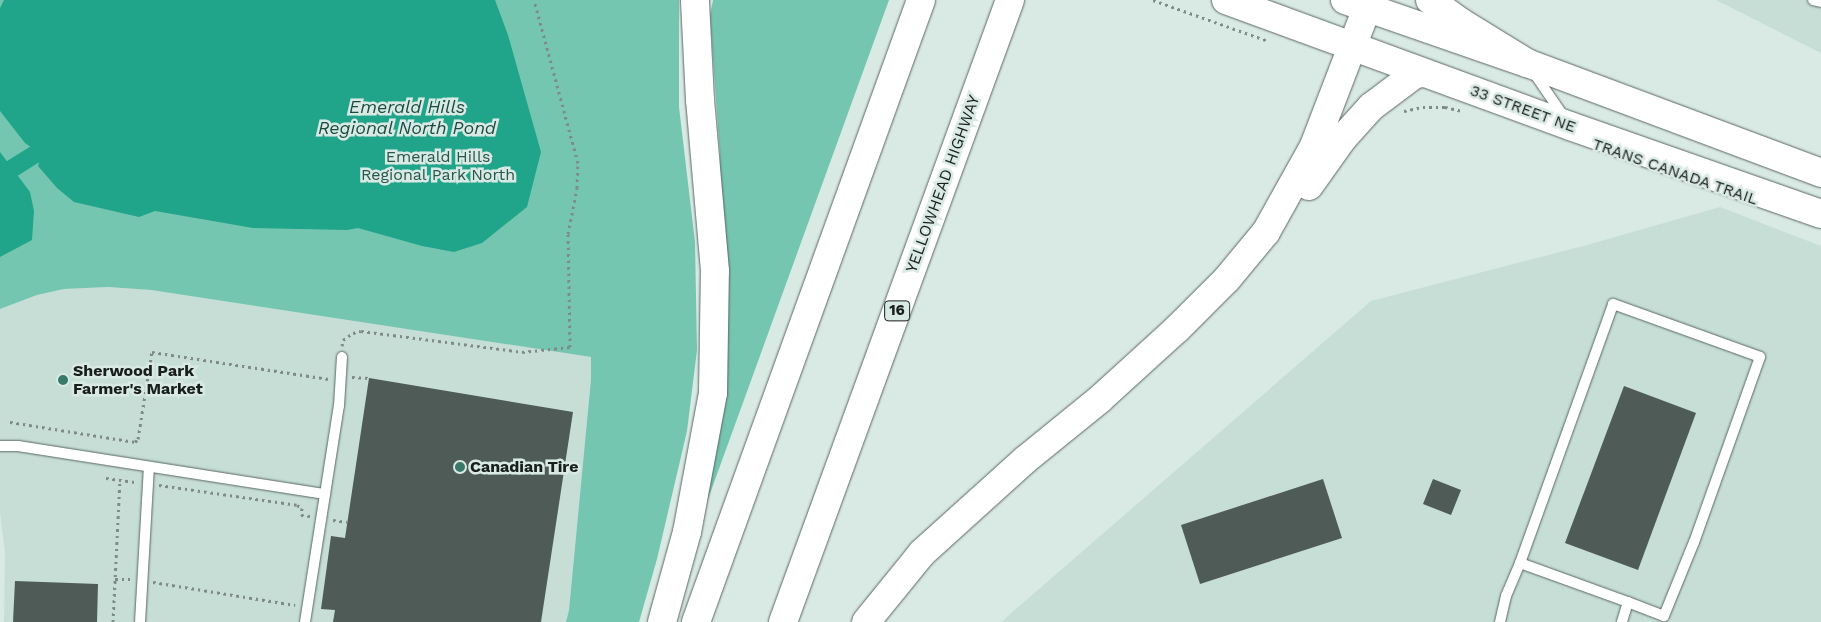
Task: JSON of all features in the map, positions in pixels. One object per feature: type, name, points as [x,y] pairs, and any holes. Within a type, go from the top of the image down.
[{"type":"main road","points":[[696,622],[921,0]]},
{"type":"main road","name":"YELLOWHEAD HIGHWAY","points":[[784,622],[1010,0]]},
{"type":"main road","name":"33 STREET NE","points":[[1226,0],[1570,126],[1821,214]]},
{"type":"main road","points":[[1430,0],[1462,23],[1527,63]]},
{"type":"main road","points":[[866,622],[922,553],[1025,460],[1100,399],[1177,329],[1227,279],[1266,232],[1314,146],[1353,46],[1361,3],[1821,173]]},
{"type":"main road","points":[[662,622],[687,532],[713,393],[715,271],[700,100],[696,5]]},
{"type":"main road","points":[[1266,232],[1286,218],[1344,138],[1371,106],[1415,74],[1423,73]]},
{"type":"lane","points":[[1813,0],[1821,2]]},
{"type":"lane","points":[[1527,63],[1570,126]]},
{"type":"lane","points":[[1500,622],[1506,596],[1520,563],[1613,304],[1760,357],[1694,542],[1664,616],[1520,563]]},
{"type":"lane","points":[[305,622],[339,406],[342,357]]},
{"type":"lane","points":[[0,446],[18,446],[325,494]]},
{"type":"lane","points":[[140,622],[149,467]]},
{"type":"lane","points":[[1622,622],[1628,602]]},
{"type":"path","points":[[342,357],[343,340],[353,333],[361,331],[522,352],[570,347],[568,241],[577,188],[578,163],[534,0]]},
{"type":"path","points":[[1153,0],[1271,42]]},
{"type":"path","points":[[1397,112],[1423,107],[1445,107],[1471,114]]},
{"type":"path","points":[[10,422],[135,442],[138,440],[152,352],[326,379],[369,378]]},
{"type":"path","points":[[106,478],[298,505],[302,508],[301,515],[347,522]]},
{"type":"path","points":[[113,622],[120,480]]},
{"type":"path","points":[[115,579],[143,581],[307,607]]},
{"type":"shaded area","points":[[1716,0],[1821,0],[1821,53]]},
{"type":"shaded area","points":[[1720,207],[1821,246],[1821,622],[1001,622],[1371,301],[1587,245]]},
{"type":"shaded area","points":[[108,287],[151,290],[591,357],[591,379],[569,610],[566,622],[4,622],[5,552],[0,513],[0,309],[37,295],[64,289]]},
{"type":"green space","name":"Emerald Hills Regional Park North","points":[[0,0],[679,0],[679,107],[695,242],[697,350],[687,431],[657,559],[639,622],[566,622],[569,610],[591,379],[591,357],[151,290],[108,287],[64,289],[37,295],[0,309]]},
{"type":"green space","points":[[713,0],[889,0],[683,568],[720,209],[720,155],[710,16]]},
{"type":"water","name":"Emerald Hills Regional North Pond","points":[[4,0],[495,0],[508,35],[541,152],[527,207],[482,243],[454,252],[422,246],[358,228],[347,230],[253,228],[155,211],[139,217],[74,202],[57,188],[38,166],[39,163],[32,148],[25,143],[0,111],[0,8]]},
{"type":"water","points":[[0,152],[30,192],[34,211],[32,240],[0,257]]},
{"type":"building","name":"Canadian Tire","points":[[369,378],[573,412],[541,622],[333,622],[335,610],[321,609],[331,536],[345,538]]},
{"type":"building","points":[[1624,386],[1696,413],[1638,570],[1565,543]]},
{"type":"building","points":[[1323,479],[1342,538],[1200,584],[1181,525]]},
{"type":"building","points":[[1433,479],[1461,490],[1451,515],[1423,504]]},
{"type":"building","points":[[15,581],[98,584],[97,622],[13,622]]},
{"type":"waterway","points":[[13,168],[35,154]]},
{"type":"place","name":"Sherwood Park Farmer's Market","points":[[63,380]]},
{"type":"place","name":"Canadian Tire","points":[[460,467]]}]
